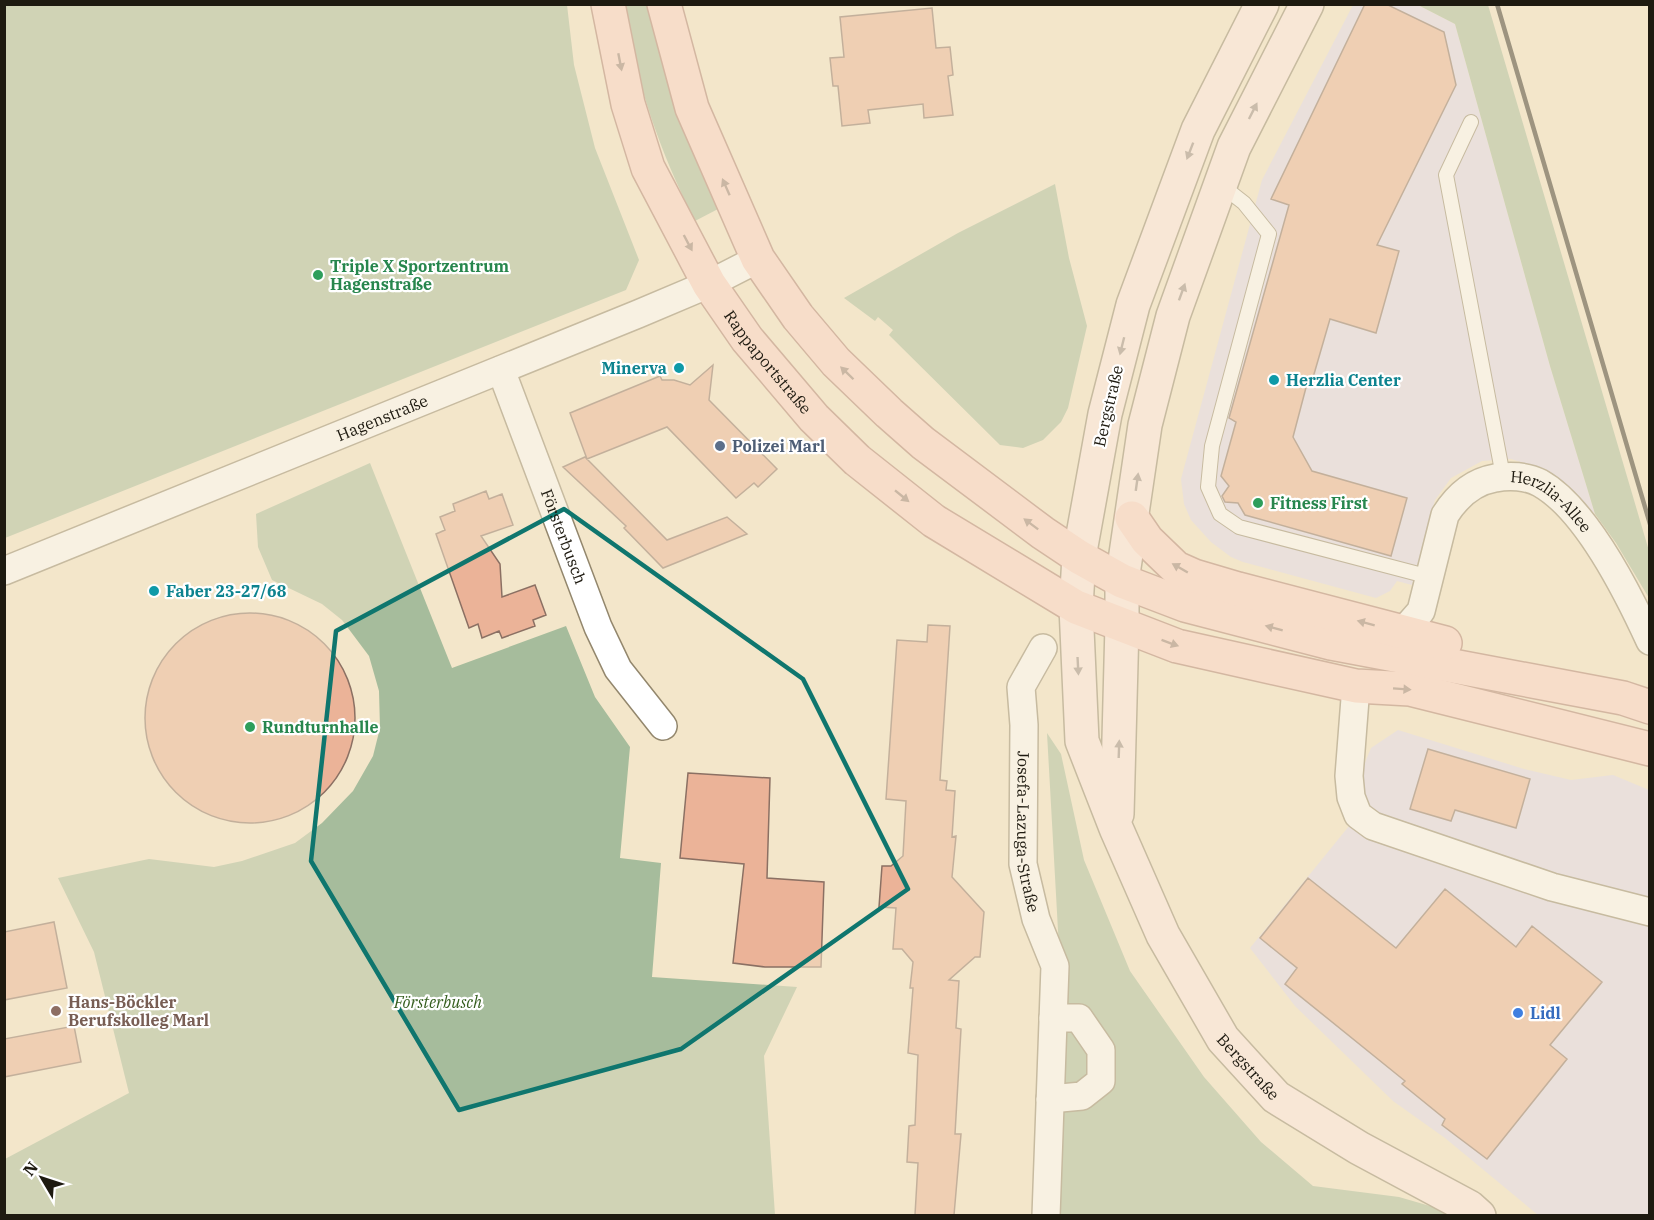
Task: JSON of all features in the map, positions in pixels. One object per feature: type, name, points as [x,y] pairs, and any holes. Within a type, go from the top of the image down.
[{"type":"main road","name":"Rappaportstraße","points":[[608,4],[628,105],[648,168],[709,284],[747,339],[814,418],[857,460],[934,521],[1076,607]]},
{"type":"main road","points":[[664,4],[692,108],[758,259],[805,326],[836,363],[889,413],[960,471],[1042,533],[1122,581],[1185,605],[1331,643],[1394,642]]},
{"type":"main road","name":"Bergstraße","points":[[1262,4],[1198,130],[1133,305],[1105,414],[1079,557],[1076,607],[1082,741],[1116,828],[1163,935],[1223,1039],[1276,1097],[1359,1148],[1469,1207],[1479,1215]]},
{"type":"main road","name":"Bergstraße","points":[[1116,828],[1122,581],[1145,425],[1173,316],[1234,147],[1307,4]]},
{"type":"main road","points":[[1132,518],[1147,540],[1176,568],[1194,576],[1394,642],[1636,703]]},
{"type":"main road","points":[[1076,607],[1177,646],[1356,686],[1410,689],[1635,745]]},
{"type":"street","name":"Hagenstraße","points":[[4,571],[709,284],[758,259]]},
{"type":"street","name":"Försterbusch","points":[[501,370],[598,627],[618,669],[663,726]]},
{"type":"street","name":"Herzlia-Allee","points":[[1394,642],[1421,611],[1445,515],[1466,489],[1483,480],[1503,476],[1539,482],[1562,500],[1600,549],[1630,598],[1650,641]]},
{"type":"street","name":"Josefa-Lazuga-Straße","points":[[1043,648],[1021,687],[1024,725],[1023,864],[1036,919],[1055,966],[1046,1215]]},
{"type":"street","points":[[1356,686],[1350,776],[1351,797],[1358,815],[1373,826],[1552,887],[1650,912]]},
{"type":"street","points":[[1050,1100],[1082,1096],[1101,1081],[1101,1050],[1079,1018],[1053,1018]]},
{"type":"lane","points":[[1471,122],[1446,175],[1503,476]]},
{"type":"lane","points":[[1221,184],[1244,203],[1269,234],[1212,446],[1208,487],[1220,514],[1239,527],[1430,577]]},
{"type":"highlighted area","points":[[564,509],[803,679],[908,889],[681,1049],[459,1110],[311,861],[336,631]]},
{"type":"shaded area","points":[[1353,5],[1418,5],[1455,24],[1550,366],[1595,514],[1545,469],[1511,459],[1482,461],[1451,478],[1435,500],[1412,585],[1397,581],[1390,591],[1376,598],[1231,557],[1211,542],[1191,520],[1184,504],[1181,479],[1262,180]]},
{"type":"shaded area","points":[[1398,730],[1524,769],[1571,780],[1613,775],[1649,790],[1649,1215],[1538,1215],[1445,1138],[1393,1101],[1295,1006],[1250,948],[1358,815],[1351,797],[1371,748]]},
{"type":"green space","name":"Triple X Sportzentrum Hagenstraße","points":[[4,5],[567,5],[574,65],[595,148],[639,260],[626,290],[5,538]]},
{"type":"green space","points":[[622,5],[648,5],[660,57],[677,109],[696,161],[718,209],[695,221],[670,168],[651,116],[642,89]]},
{"type":"green space","points":[[1418,5],[1488,5],[1649,551],[1649,598],[1616,543],[1595,514],[1550,366],[1455,24]]},
{"type":"green space","points":[[1055,184],[1069,258],[1087,326],[1068,408],[1061,422],[1043,440],[1023,448],[1000,445],[889,335],[893,330],[878,317],[875,321],[844,298],[958,233]]},
{"type":"green space","name":"Försterbusch","points":[[370,463],[452,668],[566,626],[595,697],[630,747],[620,858],[661,863],[652,977],[797,987],[764,1056],[775,1215],[5,1215],[5,1159],[129,1093],[94,952],[58,878],[149,859],[214,867],[242,861],[295,843],[322,823],[353,791],[373,756],[380,728],[379,691],[369,656],[342,620],[322,604],[272,580],[258,547],[256,514]]},
{"type":"green space","points":[[1047,733],[1061,754],[1084,860],[1130,971],[1204,1077],[1261,1142],[1313,1186],[1399,1197],[1461,1215],[1047,1215],[1060,966]]},
{"type":"building","points":[[1365,4],[1386,4],[1444,32],[1456,85],[1377,245],[1399,251],[1376,333],[1330,319],[1312,381],[1308,380],[1293,437],[1312,471],[1407,498],[1391,556],[1245,515],[1238,503],[1225,502],[1222,496],[1229,486],[1221,476],[1236,422],[1229,418],[1289,205],[1271,199]]},
{"type":"building","points":[[932,8],[936,48],[950,47],[953,75],[948,76],[953,115],[924,118],[923,104],[868,110],[870,123],[842,126],[838,86],[833,86],[830,58],[844,57],[840,17]]},
{"type":"building","name":"Polizei Marl","points":[[713,365],[709,400],[777,469],[758,487],[754,483],[736,498],[667,427],[587,459],[570,413],[660,376],[662,380],[674,380],[690,385]]},
{"type":"building","points":[[585,457],[667,540],[727,517],[747,534],[663,568],[624,528],[626,526],[563,467]]},
{"type":"building","points":[[486,491],[489,499],[502,494],[513,525],[481,536],[500,564],[502,597],[535,585],[546,615],[533,620],[535,626],[502,638],[499,631],[482,638],[478,624],[469,628],[436,534],[445,530],[440,517],[455,511],[453,504]]},
{"type":"building","name":"Rundturnhalle","points":[[250,613],[270,615],[290,621],[308,631],[324,644],[337,660],[347,678],[353,698],[355,718],[353,738],[347,758],[337,776],[324,792],[308,805],[290,815],[270,821],[250,823],[230,821],[210,815],[192,805],[176,792],[163,776],[153,758],[147,738],[145,718],[147,698],[153,678],[163,660],[176,644],[192,631],[210,621],[230,615]]},
{"type":"building","points":[[928,625],[950,626],[940,780],[947,781],[946,790],[955,791],[952,837],[956,836],[952,877],[984,912],[980,957],[975,957],[949,980],[959,981],[956,1028],[961,1029],[955,1134],[961,1134],[954,1215],[915,1215],[918,1163],[907,1162],[909,1126],[915,1125],[918,1055],[908,1053],[913,962],[902,949],[893,949],[896,908],[879,907],[882,866],[891,866],[903,856],[906,801],[886,799],[897,640],[927,642]]},
{"type":"building","points":[[1428,749],[1530,779],[1516,828],[1455,810],[1451,821],[1410,809]]},
{"type":"building","points":[[688,773],[770,778],[767,878],[824,882],[821,967],[765,967],[733,963],[744,864],[680,858]]},
{"type":"building","points":[[1308,878],[1396,948],[1445,889],[1516,947],[1532,926],[1602,982],[1550,1045],[1567,1059],[1487,1159],[1442,1125],[1445,1119],[1402,1084],[1405,1081],[1285,984],[1297,968],[1260,938]]},
{"type":"building","points":[[54,922],[67,988],[4,1000],[4,932]]},
{"type":"building","points":[[74,1026],[81,1062],[4,1077],[4,1039]]},
{"type":"railway","points":[[1497,4],[1650,524]]},
{"type":"place","name":"Triple X Sportzentrum Hagenstraße","points":[[318,275]]},
{"type":"place","name":"Minerva","points":[[679,368]]},
{"type":"place","name":"Herzlia Center","points":[[1274,380]]},
{"type":"place","name":"Polizei Marl","points":[[720,446]]},
{"type":"place","name":"Fitness First","points":[[1258,503]]},
{"type":"place","name":"Faber 23-27/68","points":[[154,591]]},
{"type":"place","name":"Rundturnhalle","points":[[250,727]]},
{"type":"place","name":"Hans-Böckler Berufskolleg Marl","points":[[56,1011]]},
{"type":"place","name":"Lidl","points":[[1518,1013]]}]
